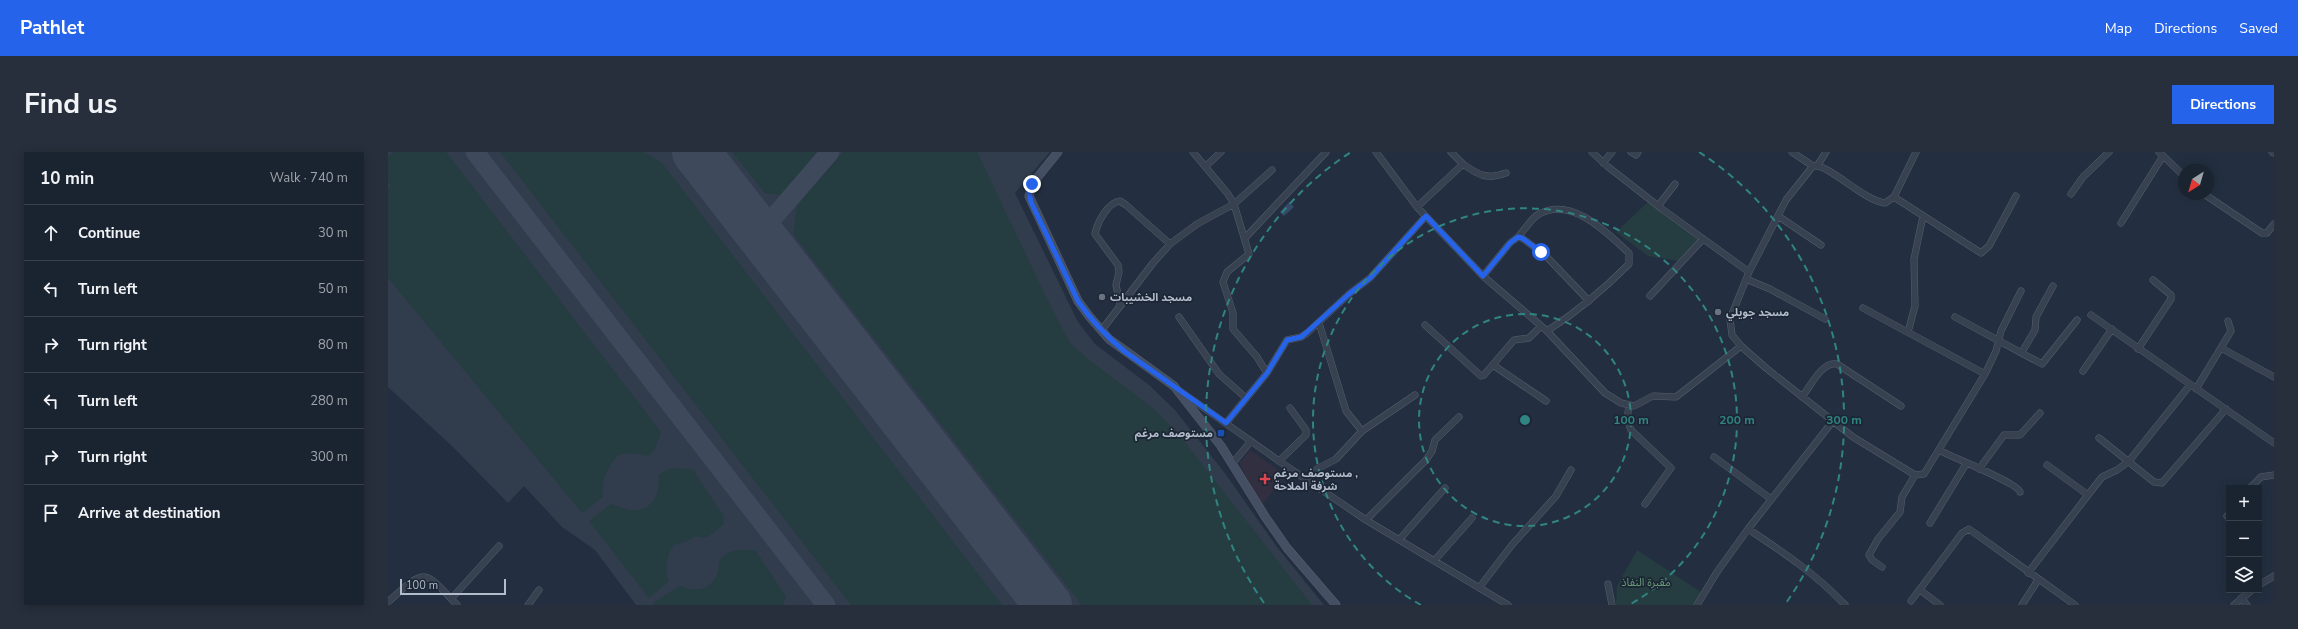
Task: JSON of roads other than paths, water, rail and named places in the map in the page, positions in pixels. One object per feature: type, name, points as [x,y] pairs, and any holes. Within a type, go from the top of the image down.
[{"type":"main road","points":[[1058,152],[1032,184],[1029,196],[1078,301],[1101,331],[1124,351],[1174,386],[1221,446],[1266,518],[1287,548],[1336,605]]},
{"type":"street","points":[[1193,152],[1221,182],[1234,204],[1249,254],[1227,272],[1223,282],[1233,313],[1233,329],[1257,357],[1267,373]]},
{"type":"street","points":[[1206,166],[1222,152]]},
{"type":"street","points":[[1245,238],[1326,152]]},
{"type":"street","points":[[1376,152],[1416,207],[1483,276],[1547,331],[1613,400],[1629,406],[1634,406],[1653,396],[1669,398],[1683,394],[1741,346]]},
{"type":"street","points":[[1451,152],[1463,164],[1479,176],[1494,177],[1506,173]]},
{"type":"street","points":[[1592,152],[1603,163],[1658,206],[1748,272]]},
{"type":"street","points":[[1603,163],[1612,152]]},
{"type":"street","points":[[1631,152],[1636,155],[1638,152]]},
{"type":"street","points":[[1792,152],[1815,166],[1829,171],[1877,202],[1885,203],[1894,197],[1916,152]]},
{"type":"street","points":[[1826,152],[1793,189],[1748,272],[1730,319],[1732,335],[1741,346],[1853,437],[1915,474],[1924,474],[1985,374],[1996,351],[2001,331],[2021,291]]},
{"type":"street","points":[[2071,194],[2083,177],[2109,152]]},
{"type":"street","points":[[2122,223],[2161,154],[2178,170]]},
{"type":"street","points":[[1416,207],[1463,164]]},
{"type":"street","points":[[1101,331],[1120,304],[1170,244],[1197,224],[1234,204],[1272,170]]},
{"type":"street","points":[[1658,206],[1675,184]]},
{"type":"street","points":[[1894,197],[1981,253],[1989,246],[2016,196]]},
{"type":"street","points":[[2213,200],[2262,233],[2267,233],[2274,224]]},
{"type":"street","points":[[1120,304],[1116,285],[1119,272],[1118,265],[1095,234],[1096,225],[1110,206],[1120,201],[1170,244]]},
{"type":"street","points":[[1483,276],[1510,243],[1518,237],[1538,214],[1552,211],[1572,211],[1595,223],[1629,253],[1629,264],[1589,301],[1547,331]]},
{"type":"street","points":[[1226,423],[1267,373],[1288,338],[1301,337],[1319,323],[1349,294],[1370,278],[1426,216]]},
{"type":"street","points":[[1778,216],[1821,245]]},
{"type":"street","points":[[1908,332],[1915,306],[1914,259],[1923,216]]},
{"type":"street","points":[[1518,237],[1522,238],[1546,256],[1589,301]]},
{"type":"street","points":[[1650,296],[1703,239]]},
{"type":"street","points":[[1746,279],[1770,289],[1825,319]]},
{"type":"street","points":[[2138,349],[2171,299],[2171,295],[2153,280]]},
{"type":"street","points":[[2022,352],[2035,330],[2036,317],[2053,286]]},
{"type":"street","points":[[1863,308],[1985,374]]},
{"type":"street","points":[[2091,315],[2274,443]]},
{"type":"street","points":[[1179,317],[1219,374],[1246,398]]},
{"type":"street","points":[[1954,318],[2022,352],[2037,362],[2044,363],[2077,320]]},
{"type":"street","points":[[2196,389],[2231,331],[2228,321]]},
{"type":"street","points":[[1319,323],[1346,411],[1362,431]]},
{"type":"street","points":[[1425,325],[1478,375],[1484,375],[1514,340],[1529,338],[1541,326]]},
{"type":"street","points":[[2083,371],[2112,330]]},
{"type":"street","points":[[2221,348],[2274,377]]},
{"type":"street","points":[[1802,397],[1825,367],[1832,363],[1837,364],[1901,406]]},
{"type":"street","points":[[1492,365],[1546,401]]},
{"type":"street","points":[[2028,573],[2102,477],[2117,470],[2129,461],[2190,385]]},
{"type":"street","points":[[1174,386],[1279,461],[1366,520],[1508,605]]},
{"type":"street","points":[[1309,481],[1317,469],[1336,459],[1362,431],[1415,395]]},
{"type":"street","points":[[1629,406],[1627,418],[1631,430],[1671,468],[1645,504]]},
{"type":"street","points":[[1279,461],[1306,435],[1306,430],[1290,408]]},
{"type":"street","points":[[2099,438],[2154,482],[2162,483],[2226,409]]},
{"type":"street","points":[[1979,469],[2004,435],[2020,435],[2040,413]]},
{"type":"street","points":[[1366,520],[1426,460],[1432,451],[1432,444],[1435,440],[1459,417]]},
{"type":"street","points":[[1697,605],[1717,572],[1748,529],[1833,421]]},
{"type":"street","points":[[1232,464],[1251,441]]},
{"type":"street","points":[[1939,450],[1966,464],[2007,480],[2018,487],[2020,492]]},
{"type":"street","points":[[1714,458],[1771,499]]},
{"type":"street","points":[[1930,523],[1966,464]]},
{"type":"street","points":[[2047,466],[2088,495]]},
{"type":"street","points":[[1479,588],[1511,546],[1556,496],[1572,470]]},
{"type":"street","points":[[1882,567],[1872,560],[1869,555],[1878,539],[1900,512],[1902,497],[1915,474]]},
{"type":"street","points":[[2253,485],[2261,477],[2274,475]]},
{"type":"street","points":[[1399,540],[1444,488]]},
{"type":"street","points":[[1434,561],[1472,518]]},
{"type":"street","points":[[1911,601],[1962,533],[1969,528],[2028,573],[2075,605]]},
{"type":"street","points":[[1748,529],[1800,563],[1826,585],[1844,605]]},
{"type":"street","points":[[451,599],[499,546]]},
{"type":"street","points":[[388,602],[415,578],[423,576],[430,578],[457,605]]},
{"type":"street","points":[[2262,583],[2274,576]]},
{"type":"street","points":[[2022,605],[2038,580]]},
{"type":"street","points":[[1608,584],[1612,605]]},
{"type":"street","points":[[528,605],[539,590]]},
{"type":"street","points":[[1920,590],[1940,605]]},
{"type":"street","points":[[2234,605],[2248,593]]},
{"type":"street","points":[[2241,598],[2247,605]]},
{"type":"water","points":[[1289,202],[1294,207],[1284,216],[1280,212]]},
{"type":"place","name":"مسجد الخشيبات","points":[[1102,297]]},
{"type":"place","name":"مسجد جويلي","points":[[1718,312]]},
{"type":"place","name":"مستوصف مرغم","points":[[1221,433]]},
{"type":"place","name":"مستوصف مرغم , شرفة الملاحة","points":[[1265,479]]},
{"type":"park label","name":"مقبرة النفاذ","points":[[1646,582]]}]
